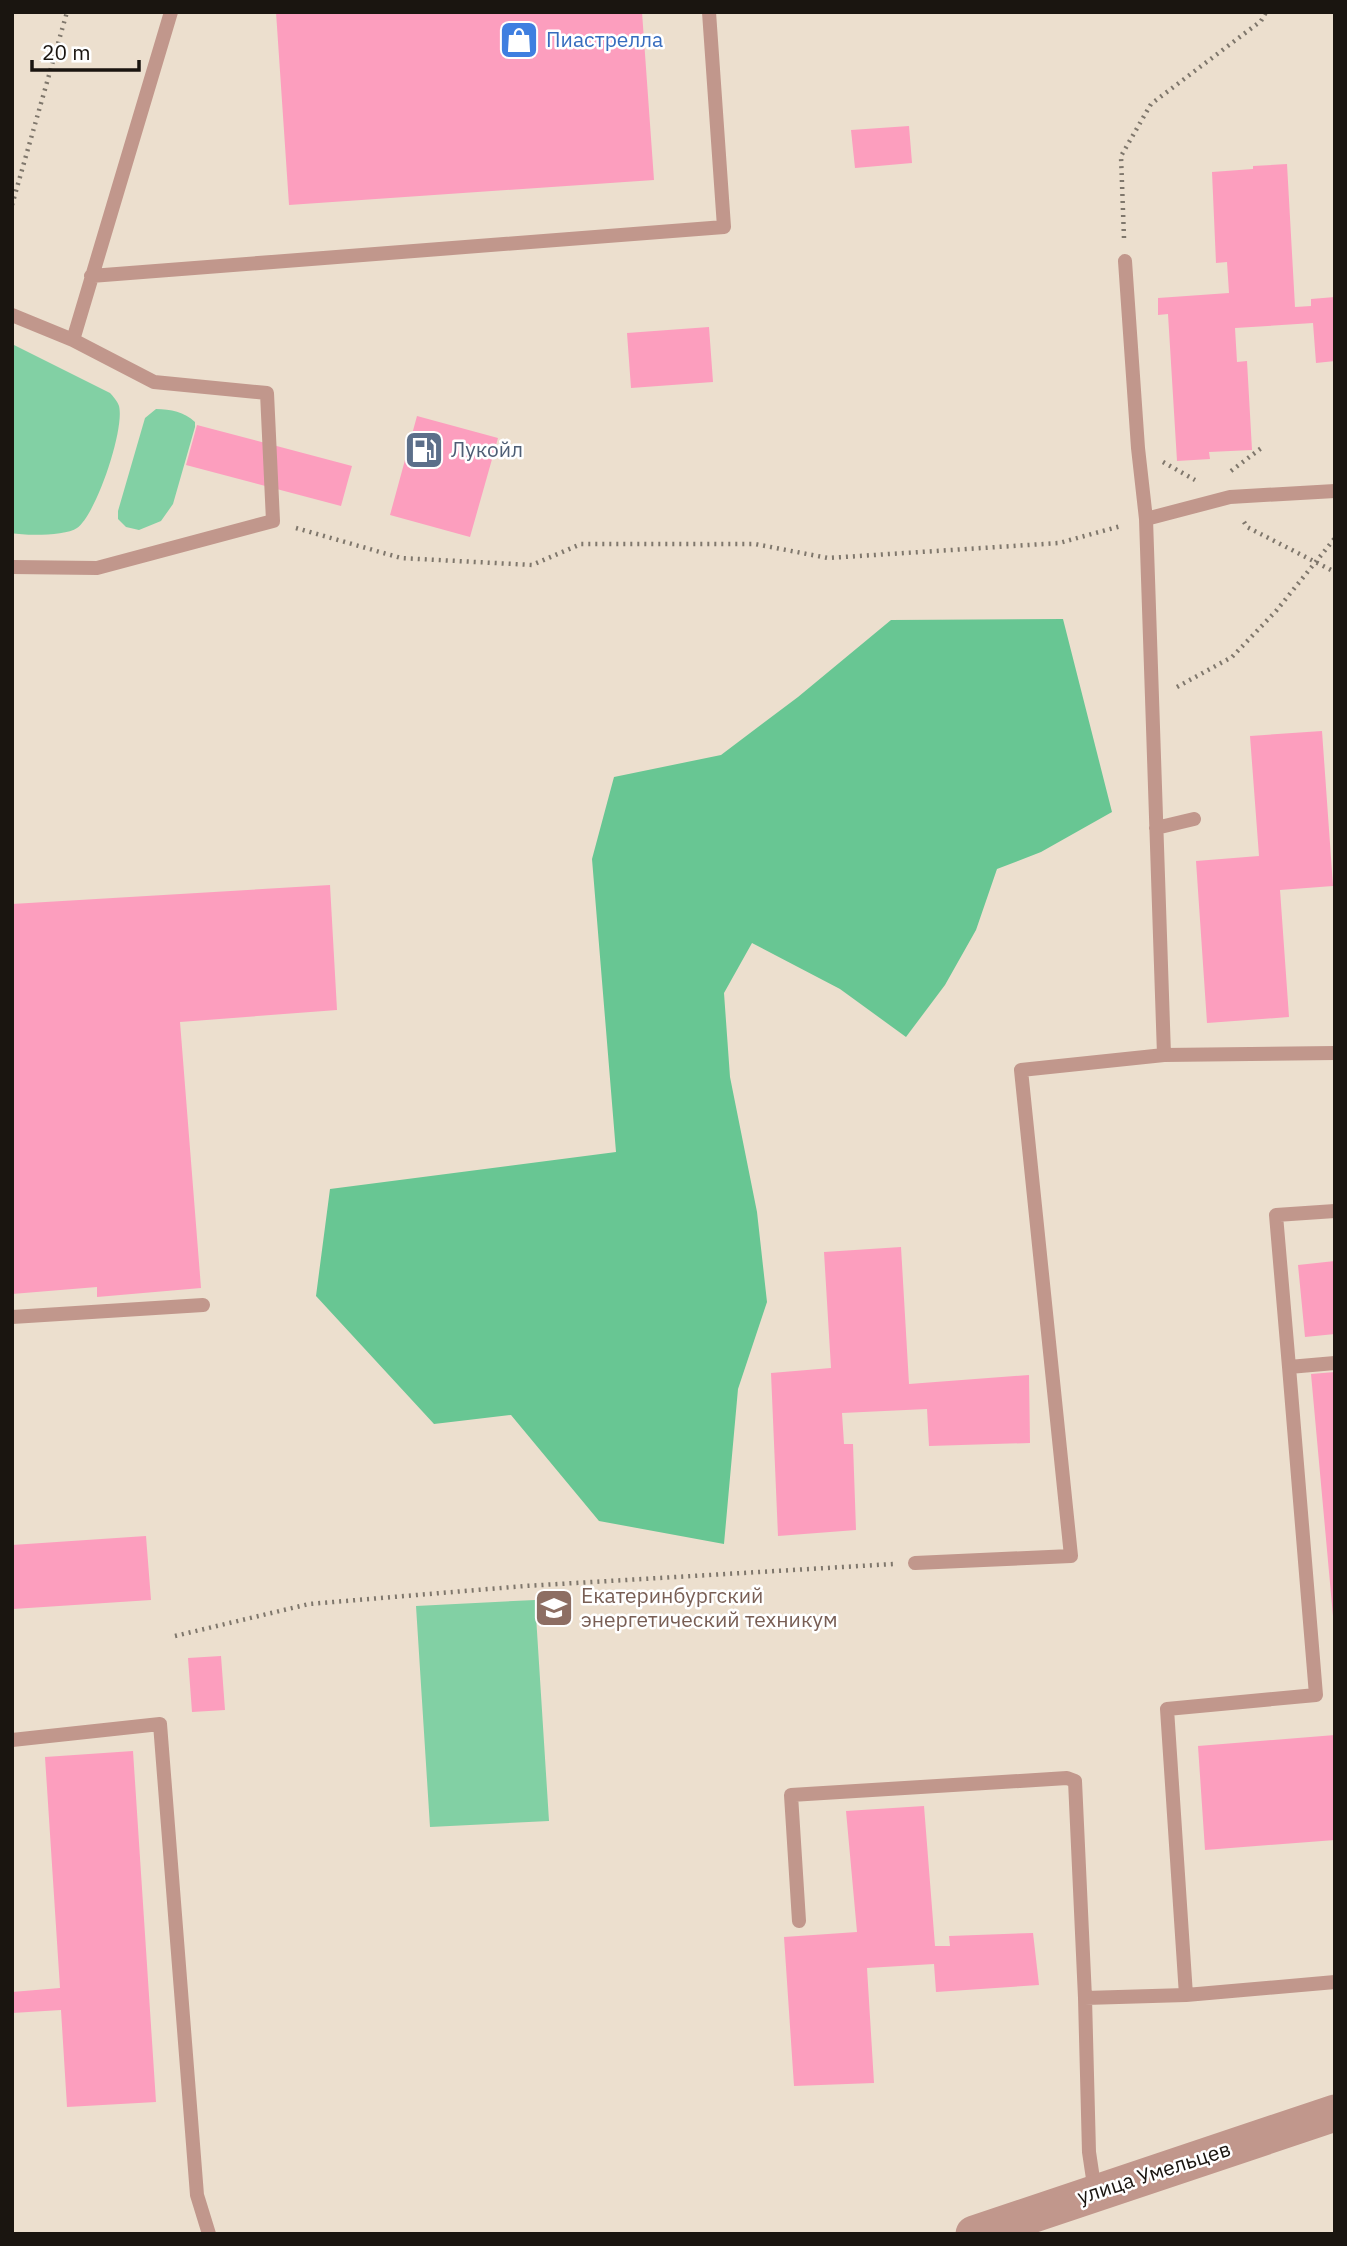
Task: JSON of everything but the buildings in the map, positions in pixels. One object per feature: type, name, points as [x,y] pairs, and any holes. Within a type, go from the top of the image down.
[{"type":"street","name":"улица Умельцев","points":[[974,2234],[1335,2113]]},
{"type":"lane","points":[[73,340],[171,12]]},
{"type":"lane","points":[[91,276],[724,227],[709,12]]},
{"type":"lane","points":[[1125,261],[1138,448],[1146,519],[1164,1055]]},
{"type":"lane","points":[[12,315],[73,340],[154,382],[267,393],[273,521],[97,568],[12,567]]},
{"type":"lane","points":[[1146,519],[1230,497],[1335,491]]},
{"type":"lane","points":[[1156,828],[1194,818]]},
{"type":"lane","points":[[915,1563],[1071,1556],[1021,1070],[1164,1055],[1335,1054]]},
{"type":"lane","points":[[1186,1995],[1167,1709],[1316,1695],[1276,1216],[1335,1211]]},
{"type":"lane","points":[[12,1317],[203,1306]]},
{"type":"lane","points":[[1289,1367],[1335,1363]]},
{"type":"lane","points":[[12,1740],[160,1724],[197,2195],[209,2234]]},
{"type":"lane","points":[[799,1921],[791,1795],[1067,1778],[1075,1781],[1089,2152],[1095,2192]]},
{"type":"lane","points":[[1085,1998],[1186,1995],[1335,1982]]},
{"type":"path","points":[[12,205],[67,12]]},
{"type":"path","points":[[1125,261],[1121,156],[1151,104],[1261,21],[1266,12]]},
{"type":"path","points":[[1210,488],[1264,446]]},
{"type":"path","points":[[1138,448],[1230,497],[1247,527],[1335,572]]},
{"type":"path","points":[[273,521],[401,558],[532,565],[581,544],[755,544],[828,558],[1059,543],[1146,519]]},
{"type":"path","points":[[1174,688],[1232,657],[1276,611],[1335,538]]},
{"type":"path","points":[[175,1636],[309,1604],[525,1586],[915,1563]]},
{"type":"green space","points":[[12,344],[110,393],[119,406],[118,433],[100,490],[85,520],[72,531],[45,535],[12,533]]},
{"type":"green space","points":[[156,409],[182,413],[195,422],[195,427],[173,504],[161,521],[139,530],[126,527],[118,519],[118,511],[145,418]]},
{"type":"green space","points":[[1063,619],[1112,812],[1041,852],[997,869],[976,930],[945,985],[906,1037],[840,989],[752,943],[724,993],[730,1077],[757,1212],[767,1302],[738,1389],[724,1544],[599,1521],[511,1415],[434,1424],[316,1296],[330,1189],[616,1152],[592,859],[614,777],[721,755],[798,697],[891,620]]},
{"type":"green space","points":[[535,1600],[549,1821],[430,1827],[416,1606]]},
{"type":"place","name":"Пиастрелла","points":[[519,40]]},
{"type":"place","name":"Лукойл","points":[[424,450]]},
{"type":"place","name":"Екатеринбургский энергетический техникум","points":[[554,1608]]}]
